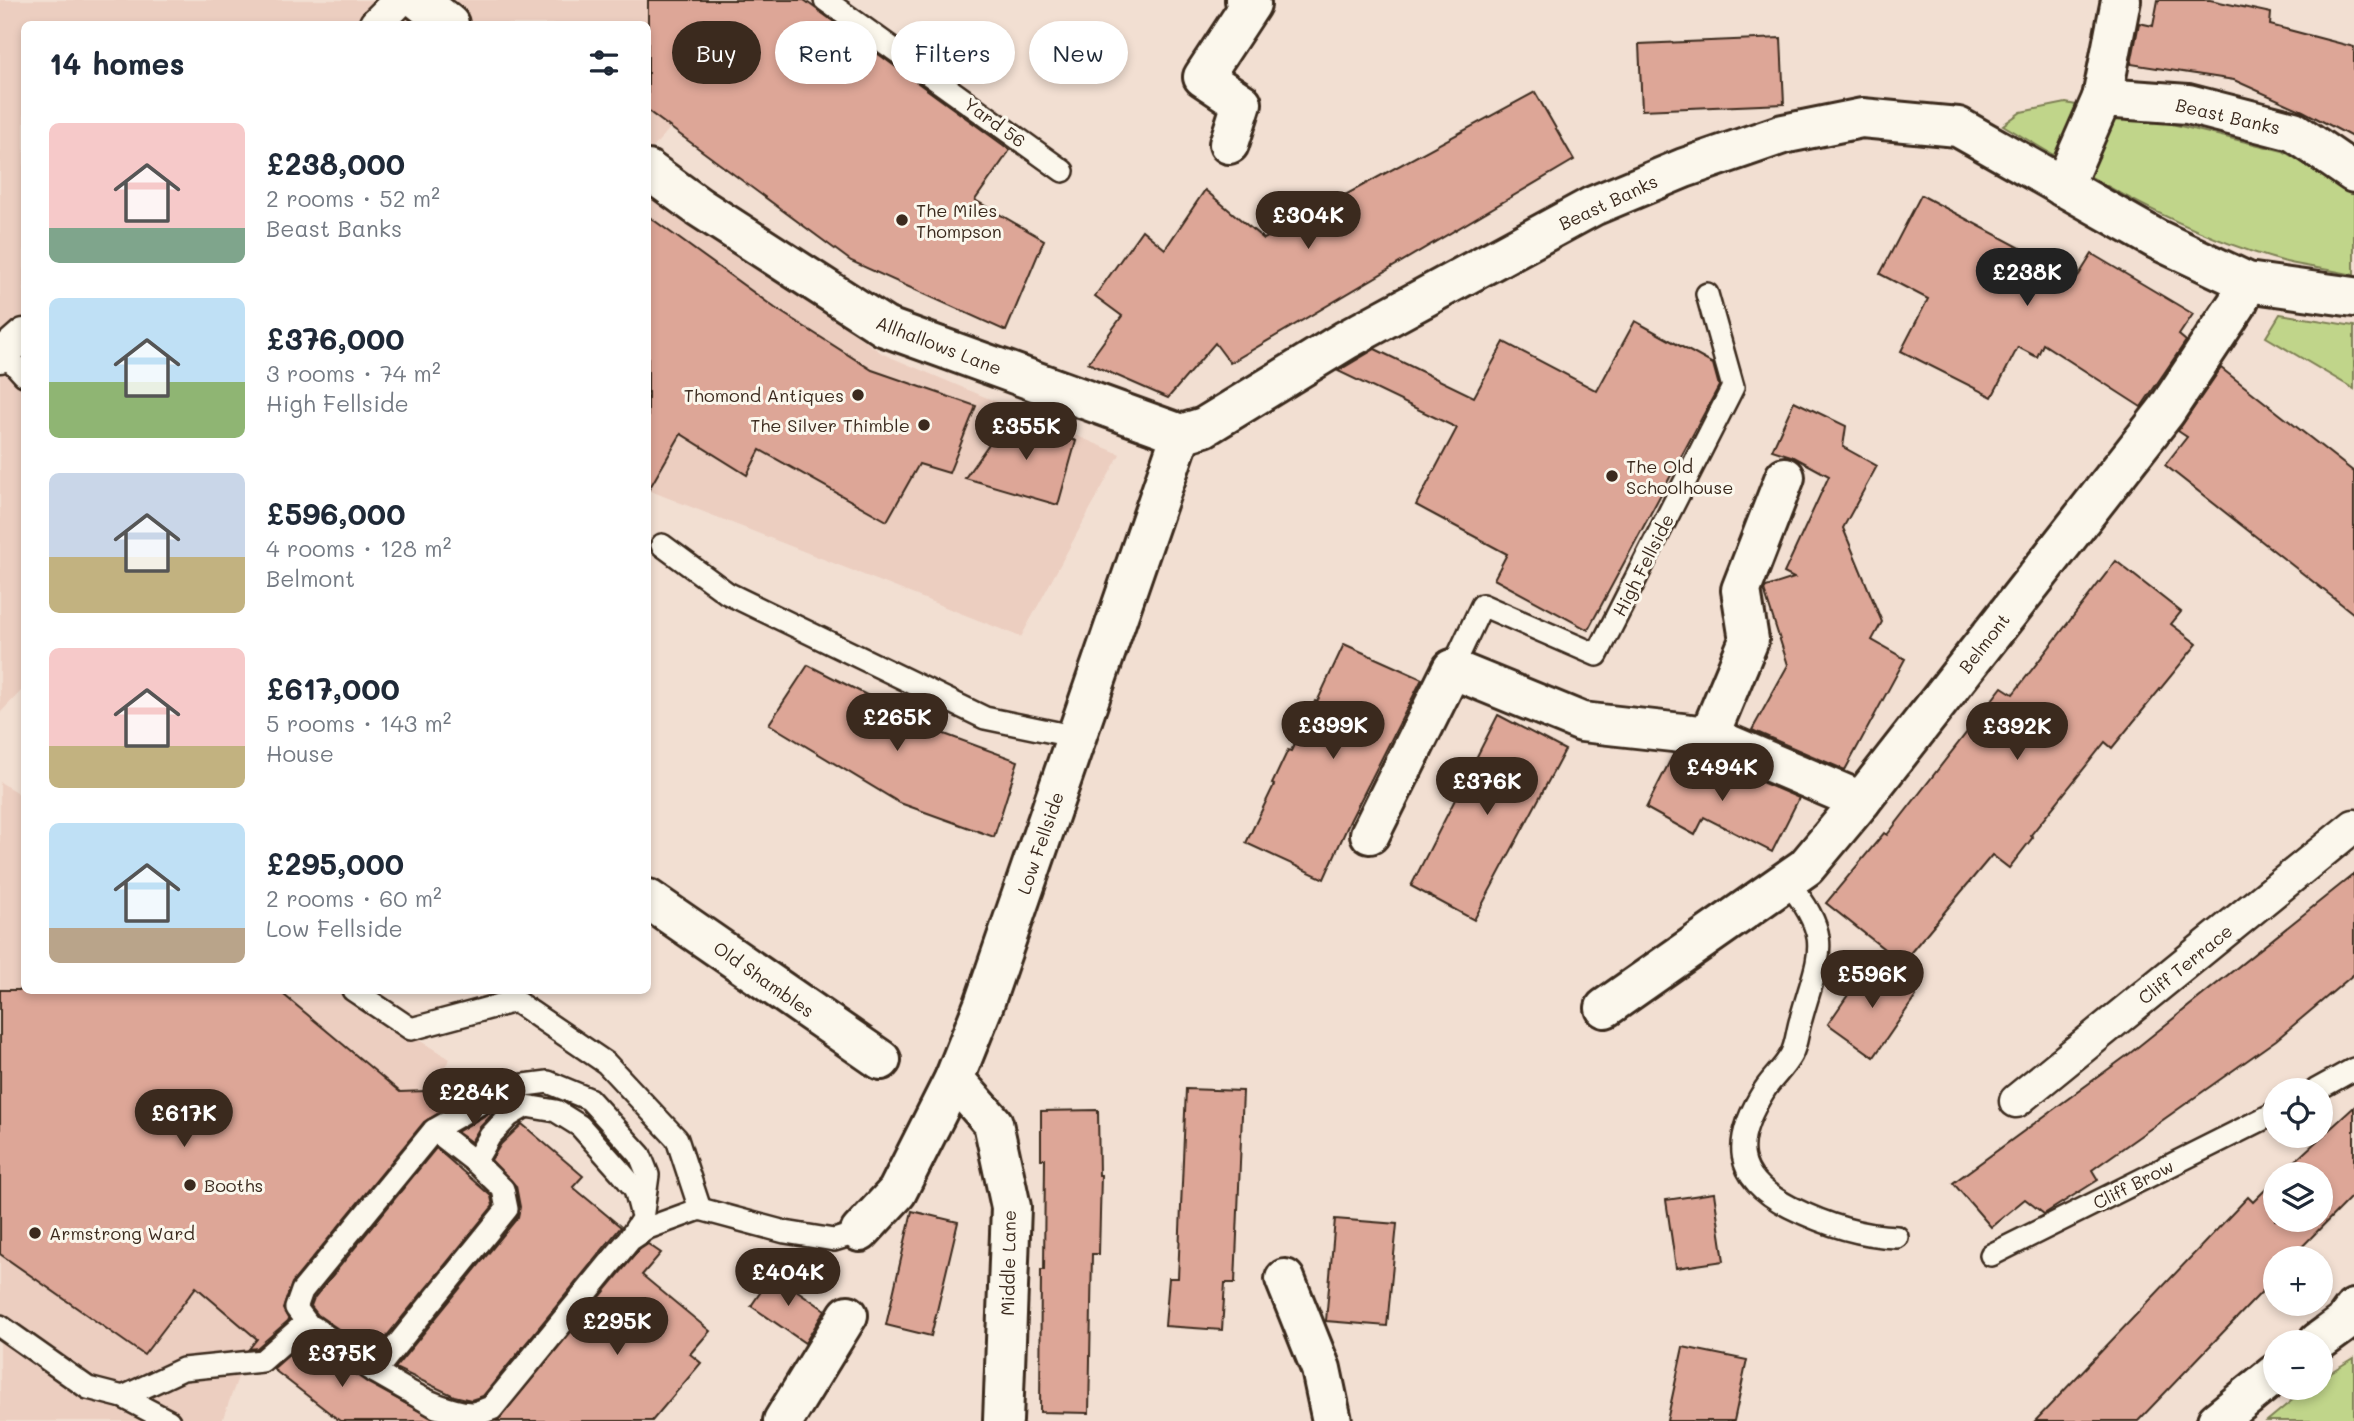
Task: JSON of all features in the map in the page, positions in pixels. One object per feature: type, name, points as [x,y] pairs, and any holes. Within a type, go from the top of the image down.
[{"type":"street","points":[[379,21],[400,0]]},
{"type":"street","points":[[419,0],[445,21]]},
{"type":"street","points":[[2063,187],[2102,98],[2121,0]]},
{"type":"street","points":[[1229,144],[1242,103],[1203,77],[1250,1]]},
{"type":"street","name":"Beast Banks","points":[[2102,98],[2188,104],[2293,131],[2354,173]]},
{"type":"street","name":"Beast Banks","points":[[1181,434],[1204,427],[1346,340],[1593,206],[1684,168],[1783,134],[1862,118],[1958,127],[2156,239],[2247,282],[2354,297]]},
{"type":"street","name":"Allhallows Lane","points":[[651,172],[699,207],[885,327],[1181,434]]},
{"type":"street","name":"Belmont","points":[[1605,1008],[1806,867],[1861,801],[2166,411],[2237,304],[2247,282]]},
{"type":"street","name":"Low Fellside","points":[[860,1232],[897,1192],[954,1079],[984,1004],[1181,434]]},
{"type":"street","points":[[1709,736],[1749,640],[1741,590],[1784,477]]},
{"type":"street","points":[[1452,669],[1581,722],[1709,736],[1861,801]]},
{"type":"street","name":"High Fellside","points":[[1370,834],[1452,669]]},
{"type":"street","name":"Cliff Terrace","points":[[2016,1101],[2354,826]]},
{"type":"street","name":"Old Shambles","points":[[651,901],[881,1060]]},
{"type":"street","name":"Middle Lane","points":[[954,1079],[993,1123],[1011,1207],[1003,1421]]},
{"type":"street","points":[[1285,1279],[1321,1369],[1332,1421]]},
{"type":"street","points":[[783,1421],[848,1315]]},
{"type":"street","points":[[2217,1421],[2263,1384]]},
{"type":"lane","name":"Yard 56","points":[[825,0],[1063,171]]},
{"type":"lane","name":"High Fellside","points":[[1452,669],[1482,605],[1597,654],[1733,387],[1707,294]]},
{"type":"lane","points":[[662,545],[727,593],[985,719],[1077,737]]},
{"type":"lane","points":[[1787,881],[1809,909],[1818,931],[1819,953],[1794,1048],[1753,1111],[1744,1134],[1742,1161],[1754,1180],[1771,1197],[1804,1214],[1870,1236],[1897,1237]]},
{"type":"lane","points":[[360,994],[411,1028],[515,1001],[606,1063],[677,1139],[700,1209]]},
{"type":"lane","points":[[2333,1081],[2354,1069]]},
{"type":"lane","points":[[123,1397],[183,1369],[262,1361],[302,1326],[313,1327],[374,1369],[436,1405],[473,1413],[491,1407],[629,1240],[642,1219],[648,1175],[640,1155],[589,1099],[548,1082],[509,1087],[434,1130],[302,1291],[296,1308],[311,1328],[375,1372],[436,1407],[473,1416],[492,1409],[630,1240],[648,1228],[700,1209],[785,1232],[834,1240],[860,1232]]},
{"type":"lane","points":[[475,1162],[490,1136],[509,1116],[526,1107],[556,1111],[580,1126],[635,1189],[642,1219]]},
{"type":"lane","name":"Cliff Brow","points":[[1991,1255],[2263,1119]]},
{"type":"lane","points":[[375,1372],[507,1209],[503,1189],[475,1162],[434,1130]]},
{"type":"lane","points":[[0,1326],[88,1388],[123,1397],[169,1421]]},
{"type":"shaded area","points":[[0,0],[784,0],[761,26],[761,21],[672,21],[672,84],[709,84],[651,150],[651,21],[21,21],[21,691],[0,713]]},
{"type":"shaded area","points":[[651,188],[883,354],[1120,454],[1021,637],[651,491]]},
{"type":"shaded area","points":[[0,782],[21,795],[21,994],[343,994],[450,1059],[248,1350],[222,1421],[0,1421]]},
{"type":"green space","points":[[2066,103],[2172,124],[2283,151],[2354,194],[2354,275],[2286,262],[2212,237],[2140,204],[2003,125],[2021,112]]},
{"type":"green space","points":[[2280,314],[2354,326],[2354,389],[2266,337]]},
{"type":"green space","points":[[2354,1358],[2354,1421],[2267,1421],[2292,1400],[2333,1400],[2333,1371]]},
{"type":"building","name":"The Miles Thompson","points":[[648,0],[804,0],[833,21],[775,21],[775,84],[877,84],[877,53],[891,63],[891,84],[919,84],[1010,150],[975,200],[1044,240],[1006,331],[851,261],[651,113],[651,21],[648,21]]},
{"type":"building","points":[[2158,0],[2210,0],[2271,13],[2270,25],[2354,47],[2354,138],[2303,111],[2234,80],[2131,64],[2139,23],[2153,26]]},
{"type":"building","points":[[1781,38],[1784,104],[1642,110],[1639,44]]},
{"type":"building","points":[[1535,92],[1574,160],[1230,363],[1215,343],[1168,398],[1088,363],[1122,316],[1095,296],[1142,230],[1165,249],[1205,190],[1264,239]]},
{"type":"building","points":[[1921,195],[2077,278],[2092,254],[2193,314],[2179,335],[2186,341],[2141,407],[2043,344],[2037,357],[2018,347],[1992,397],[1901,351],[1928,299],[1880,274]]},
{"type":"building","points":[[651,218],[775,308],[872,370],[976,406],[949,473],[919,464],[887,521],[760,450],[747,475],[681,434],[651,486]]},
{"type":"building","points":[[1635,321],[1713,364],[1719,386],[1588,630],[1494,579],[1507,554],[1416,505],[1457,428],[1338,371],[1375,349],[1474,397],[1504,342],[1597,391]]},
{"type":"building","points":[[2221,368],[2354,472],[2354,614],[2165,465],[2187,437],[2178,431]]},
{"type":"building","points":[[1794,401],[1846,426],[1843,447],[1877,466],[1843,528],[1882,622],[1872,640],[1905,659],[1845,770],[1752,730],[1788,665],[1764,590],[1794,578],[1784,573],[1829,476],[1794,457],[1772,450]]},
{"type":"building","points":[[1008,417],[1076,441],[1058,505],[965,478]]},
{"type":"building","points":[[2116,561],[2181,612],[2171,624],[2197,644],[2112,748],[2105,742],[2031,835],[2033,837],[2009,868],[1992,855],[1902,963],[1826,903],[1884,833],[1887,835],[2002,687],[2013,694]]},
{"type":"building","points":[[1344,644],[1422,679],[1350,821],[1324,879],[1246,843],[1288,750],[1291,751],[1315,701],[1317,702]]},
{"type":"building","points":[[808,665],[939,732],[1018,761],[994,837],[900,803],[769,724]]},
{"type":"building","points":[[1498,715],[1565,750],[1474,920],[1411,886]]},
{"type":"building","points":[[1673,755],[1724,781],[1731,769],[1799,798],[1772,852],[1704,817],[1695,835],[1646,808]]},
{"type":"building","points":[[2354,874],[2354,974],[2276,1040],[2092,1170],[2098,1180],[2044,1214],[2025,1199],[1991,1227],[1953,1183],[2129,1054]]},
{"type":"building","points":[[1870,963],[1916,996],[1874,1057],[1828,1024]]},
{"type":"building","name":"Booths","points":[[0,990],[21,990],[21,994],[283,994],[400,1092],[479,1089],[424,1122],[292,1283],[283,1309],[289,1320],[257,1348],[249,1349],[257,1339],[196,1287],[144,1355],[0,1254]]},
{"type":"building","points":[[1186,1089],[1243,1091],[1235,1283],[1225,1283],[1222,1330],[1165,1326],[1169,1278],[1178,1278]]},
{"type":"building","points":[[2354,1107],[2354,1194],[2333,1215],[2333,1162],[2294,1162],[2309,1148],[2333,1148],[2333,1126]]},
{"type":"building","points":[[498,1108],[480,1127],[471,1142],[457,1132]]},
{"type":"building","points":[[1098,1110],[1101,1175],[1099,1254],[1092,1254],[1089,1413],[1040,1412],[1045,1159],[1041,1159],[1041,1111]]},
{"type":"building","points":[[522,1124],[583,1176],[573,1187],[621,1227],[483,1396],[471,1400],[454,1396],[395,1368],[518,1217],[520,1207],[516,1186],[491,1160],[501,1144]]},
{"type":"building","points":[[436,1148],[491,1196],[493,1206],[373,1353],[318,1315],[311,1306],[314,1298]]},
{"type":"building","points":[[2263,1192],[2263,1232],[2317,1232],[2303,1246],[2263,1246],[2263,1291],[2138,1421],[2035,1421],[2248,1197],[2253,1202]]},
{"type":"building","points":[[1714,1193],[1724,1261],[1676,1268],[1666,1200]]},
{"type":"building","points":[[912,1211],[958,1222],[931,1336],[886,1325]]},
{"type":"building","points":[[1335,1219],[1397,1224],[1387,1326],[1326,1321]]},
{"type":"building","points":[[648,1244],[661,1253],[642,1275],[710,1331],[690,1354],[701,1363],[652,1421],[497,1421],[639,1250]]},
{"type":"building","points":[[773,1274],[825,1310],[805,1343],[751,1306]]},
{"type":"building","points":[[306,1340],[368,1383],[438,1421],[340,1421],[273,1369]]},
{"type":"building","points":[[1683,1347],[1747,1360],[1734,1421],[1667,1421]]},
{"type":"place","name":"The Miles Thompson","points":[[902,220]]},
{"type":"place","name":"Thomond Antiques","points":[[858,395]]},
{"type":"place","name":"The Silver Thimble","points":[[924,425]]},
{"type":"place","name":"The Old Schoolhouse","points":[[1612,476]]},
{"type":"place","name":"Booths","points":[[190,1185]]},
{"type":"place","name":"Armstrong Ward","points":[[35,1233]]}]
